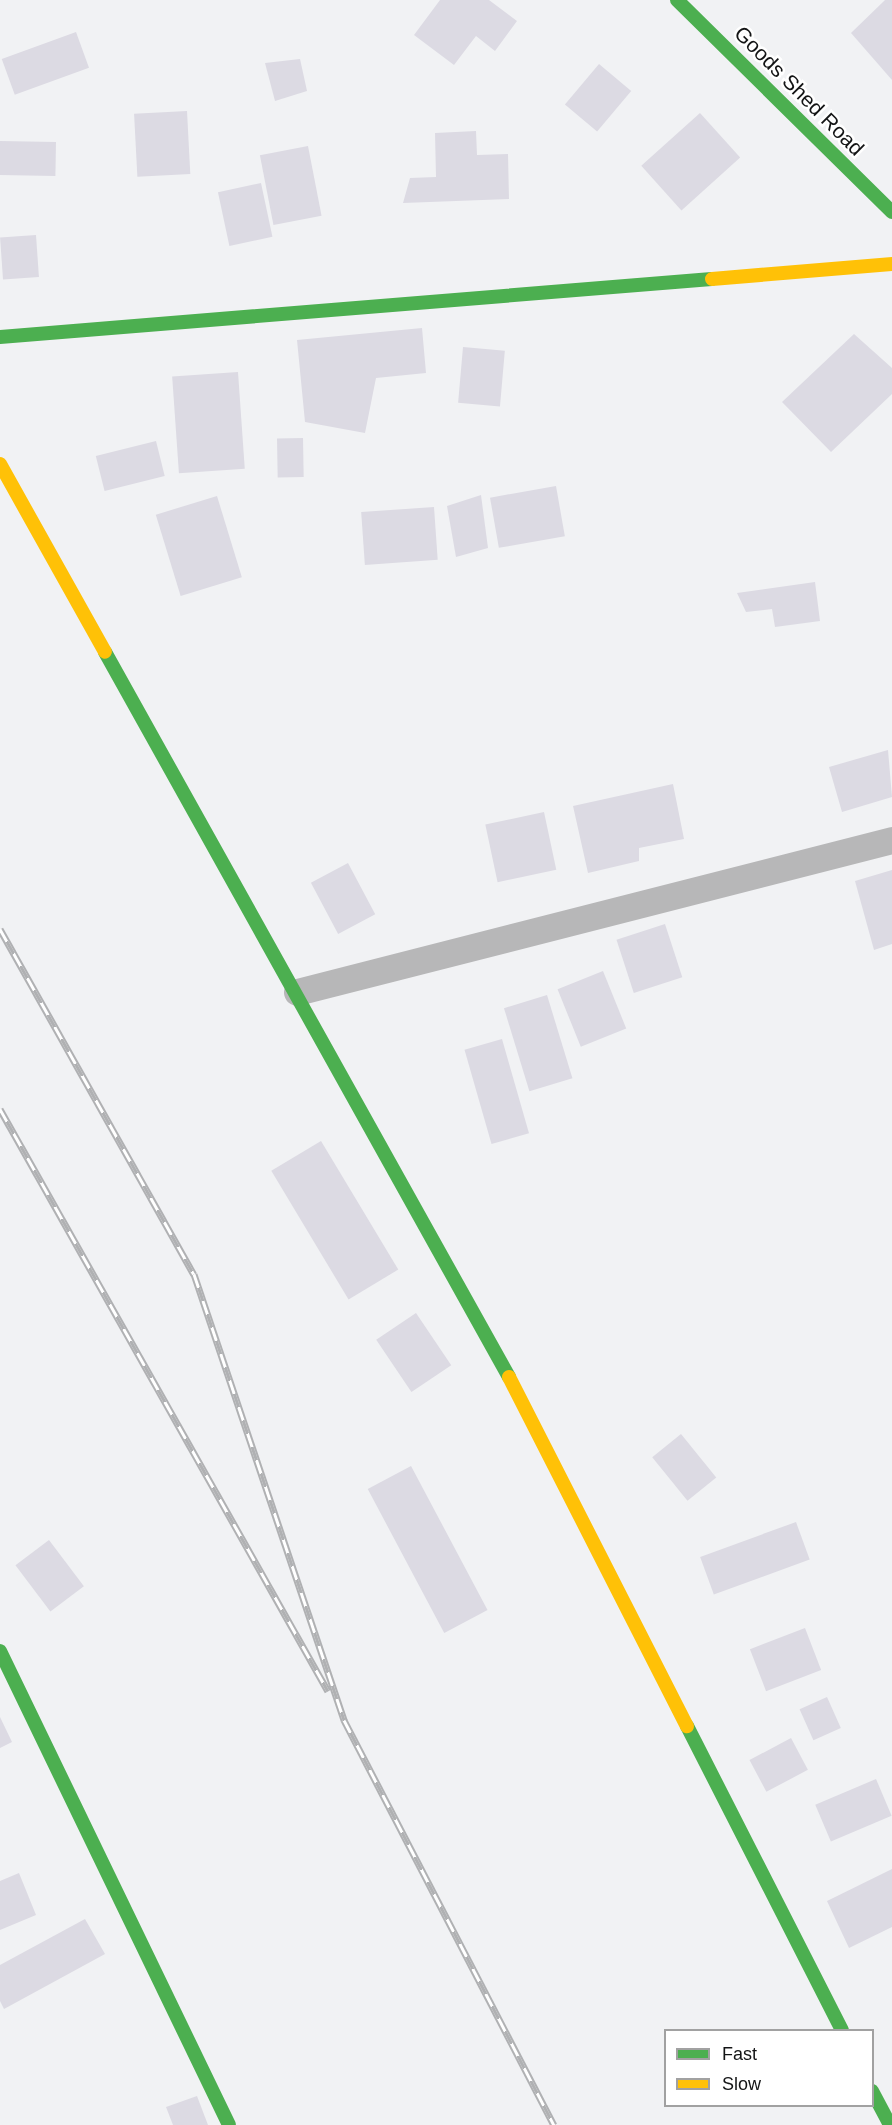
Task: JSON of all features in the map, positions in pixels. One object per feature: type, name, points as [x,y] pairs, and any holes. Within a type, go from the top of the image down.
[{"type":"street","name":"Goods Shed Road","points":[[676,0],[892,212]]},
{"type":"street","points":[[0,337],[892,264]]},
{"type":"street","points":[[0,464],[481,1321],[841,2029]]},
{"type":"street","points":[[297,992],[892,840]]},
{"type":"street","points":[[0,1651],[229,2125]]},
{"type":"street","points":[[874,2093],[890,2125]]},
{"type":"building","points":[[440,0],[489,0],[517,21],[495,51],[476,36],[454,65],[414,35]]},
{"type":"building","points":[[885,0],[892,0],[892,80],[851,33]]},
{"type":"building","points":[[76,32],[89,68],[15,95],[2,59]]},
{"type":"building","points":[[300,59],[307,91],[275,101],[265,63]]},
{"type":"building","points":[[599,64],[631,91],[597,132],[565,105]]},
{"type":"building","points":[[187,111],[190,174],[137,177],[134,114]]},
{"type":"building","points":[[700,113],[740,158],[681,210],[641,166]]},
{"type":"building","points":[[476,131],[477,155],[508,154],[509,199],[403,203],[410,178],[436,177],[435,133]]},
{"type":"building","points":[[0,141],[56,142],[55,176],[0,175]]},
{"type":"building","points":[[308,146],[322,216],[273,225],[260,155]]},
{"type":"building","points":[[261,183],[272,237],[229,246],[218,192]]},
{"type":"building","points":[[36,235],[39,277],[3,279],[0,238]]},
{"type":"building","points":[[422,328],[426,373],[376,378],[365,433],[305,422],[297,340]]},
{"type":"building","points":[[854,334],[892,368],[892,394],[831,452],[782,402]]},
{"type":"building","points":[[463,347],[505,351],[500,406],[458,403]]},
{"type":"building","points":[[238,372],[245,469],[179,473],[172,377]]},
{"type":"building","points":[[277,438],[303,438],[304,477],[278,477]]},
{"type":"building","points":[[156,441],[165,476],[105,491],[96,456]]},
{"type":"building","points":[[556,486],[565,536],[499,548],[490,498]]},
{"type":"building","points":[[481,495],[488,548],[456,557],[447,506]]},
{"type":"building","points":[[217,496],[242,577],[181,596],[156,515]]},
{"type":"building","points":[[434,507],[438,560],[365,565],[361,512]]},
{"type":"building","points":[[815,582],[820,621],[775,627],[772,609],[746,612],[737,593]]},
{"type":"building","points":[[888,750],[892,797],[842,812],[829,767]]},
{"type":"building","points":[[673,784],[684,839],[639,848],[639,861],[588,873],[573,806]]},
{"type":"building","points":[[544,812],[556,870],[498,882],[485,824]]},
{"type":"building","points":[[348,863],[375,914],[338,934],[311,883]]},
{"type":"building","points":[[892,870],[892,944],[874,950],[855,881]]},
{"type":"building","points":[[665,924],[682,977],[634,993],[616,940]]},
{"type":"building","points":[[603,971],[626,1028],[581,1047],[558,989]]},
{"type":"building","points":[[547,995],[572,1078],[529,1091],[504,1008]]},
{"type":"building","points":[[502,1039],[529,1133],[492,1144],[465,1050]]},
{"type":"building","points":[[321,1141],[398,1270],[349,1299],[271,1171]]},
{"type":"building","points":[[416,1313],[451,1365],[411,1392],[376,1340]]},
{"type":"building","points":[[681,1434],[716,1478],[687,1501],[652,1457]]},
{"type":"building","points":[[411,1466],[488,1610],[444,1633],[368,1489]]},
{"type":"building","points":[[796,1522],[810,1560],[714,1594],[700,1557]]},
{"type":"building","points":[[49,1540],[84,1586],[50,1612],[15,1565]]},
{"type":"building","points":[[805,1628],[821,1670],[766,1691],[750,1649]]},
{"type":"building","points":[[827,1697],[841,1728],[813,1740],[800,1709]]},
{"type":"building","points":[[0,1717],[12,1742],[0,1748]]},
{"type":"building","points":[[791,1738],[808,1770],[766,1792],[750,1760]]},
{"type":"building","points":[[876,1779],[892,1816],[831,1842],[815,1805]]},
{"type":"building","points":[[892,1869],[892,1927],[849,1948],[827,1901]]},
{"type":"building","points":[[19,1873],[36,1915],[0,1930],[0,1881]]},
{"type":"building","points":[[85,1919],[105,1954],[4,2009],[0,2001],[0,1965]]},
{"type":"building","points":[[197,2096],[208,2125],[173,2125],[166,2107]]},
{"type":"railway","points":[[0,929],[194,1274],[344,1720],[554,2125]]},
{"type":"railway","points":[[0,1109],[328,1691]]},
{"type":"traffic: fast","points":[[677,0],[892,212]]},
{"type":"traffic: fast","points":[[0,337],[712,279]]},
{"type":"traffic: fast","points":[[105,652],[509,1377]]},
{"type":"traffic: fast","points":[[0,1651],[229,2125]]},
{"type":"traffic: fast","points":[[687,1726],[841,2029]]},
{"type":"traffic: fast","points":[[874,2095],[890,2125]]},
{"type":"traffic: slow","points":[[712,279],[892,264]]},
{"type":"traffic: slow","points":[[0,464],[105,652]]},
{"type":"traffic: slow","points":[[509,1377],[687,1726]]}]
